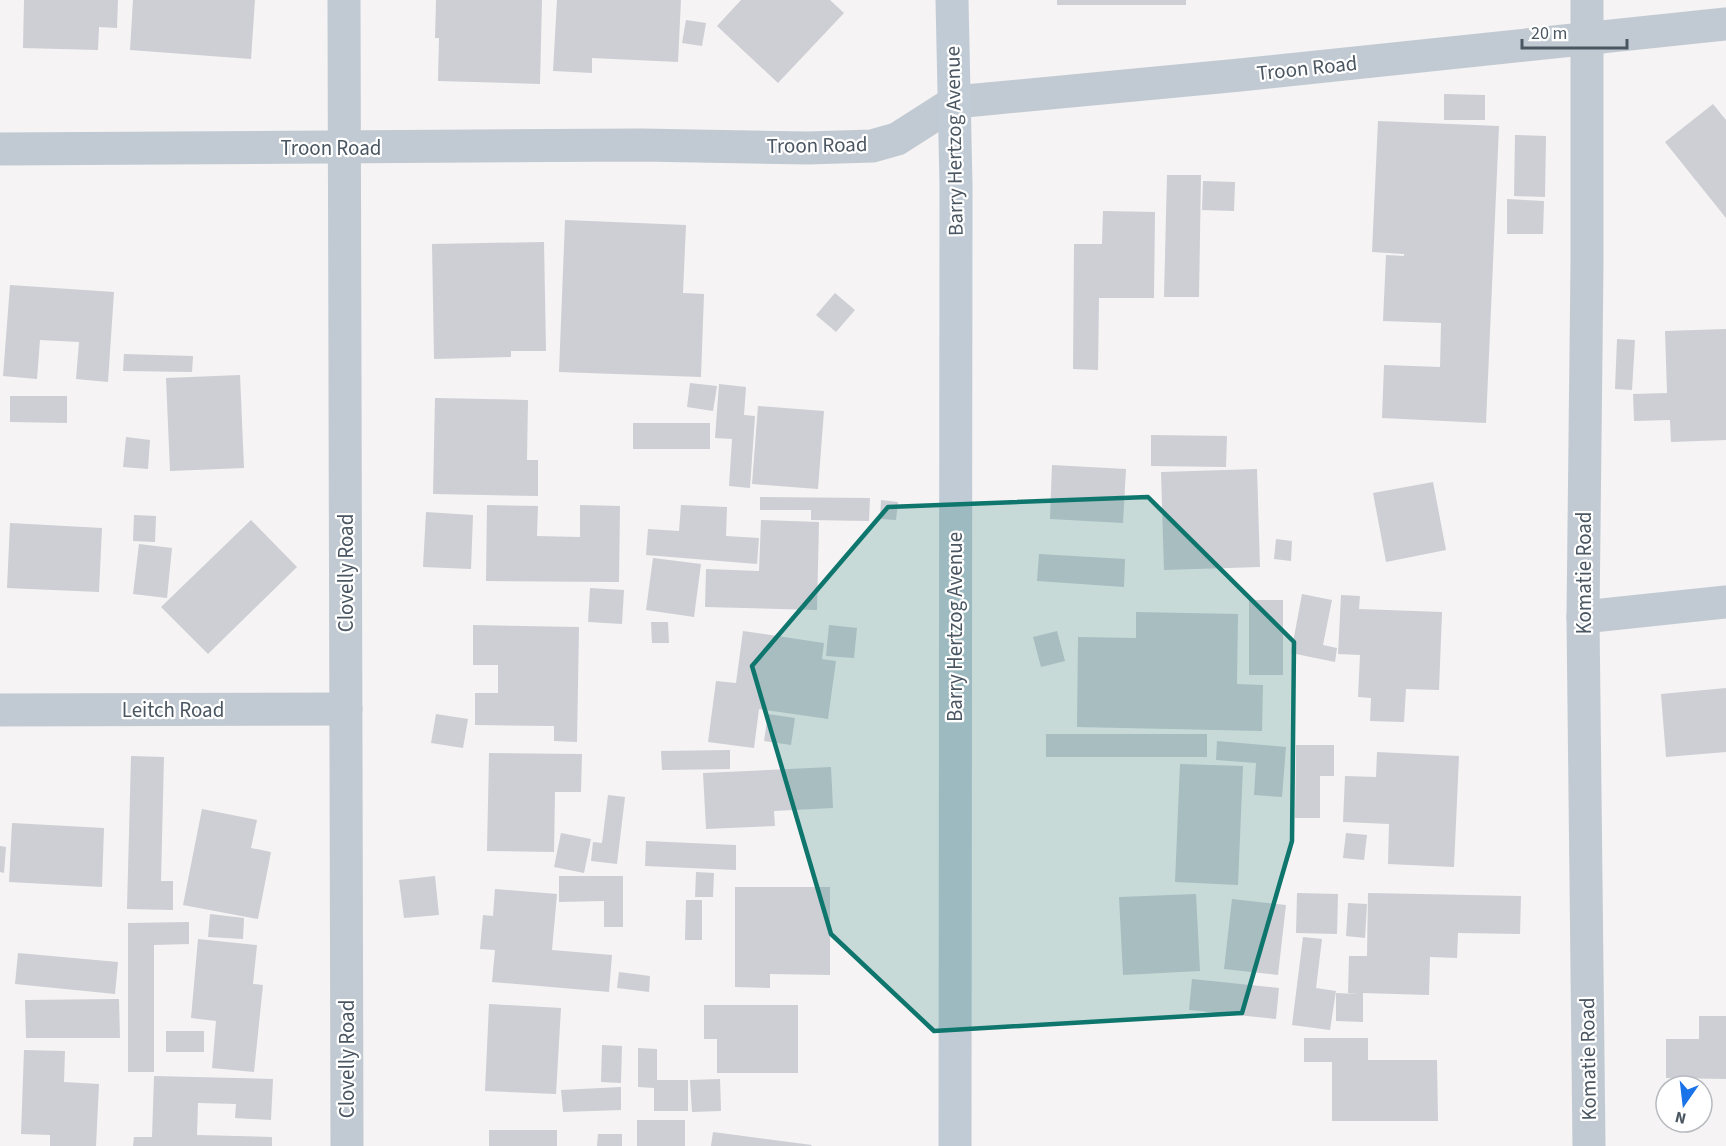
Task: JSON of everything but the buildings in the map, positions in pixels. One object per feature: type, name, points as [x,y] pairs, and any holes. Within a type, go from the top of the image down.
[{"type":"main road","name":"Barry Hertzog Avenue","points":[[952,0],[955,102],[955,1146]]},
{"type":"street","name":"Clovelly Road","points":[[344,0],[347,1146]]},
{"type":"street","name":"Komatie Road","points":[[1587,0],[1583,617],[1589,1146]]},
{"type":"street","name":"Troon Road","points":[[0,149],[872,146],[897,139],[955,102],[1726,24]]},
{"type":"street","points":[[1583,617],[1726,603]]},
{"type":"street","name":"Leitch Road","points":[[0,710],[346,709]]},
{"type":"highlighted area","points":[[1148,497],[1294,642],[1292,841],[1242,1013],[934,1031],[831,934],[752,666],[888,507]]}]
